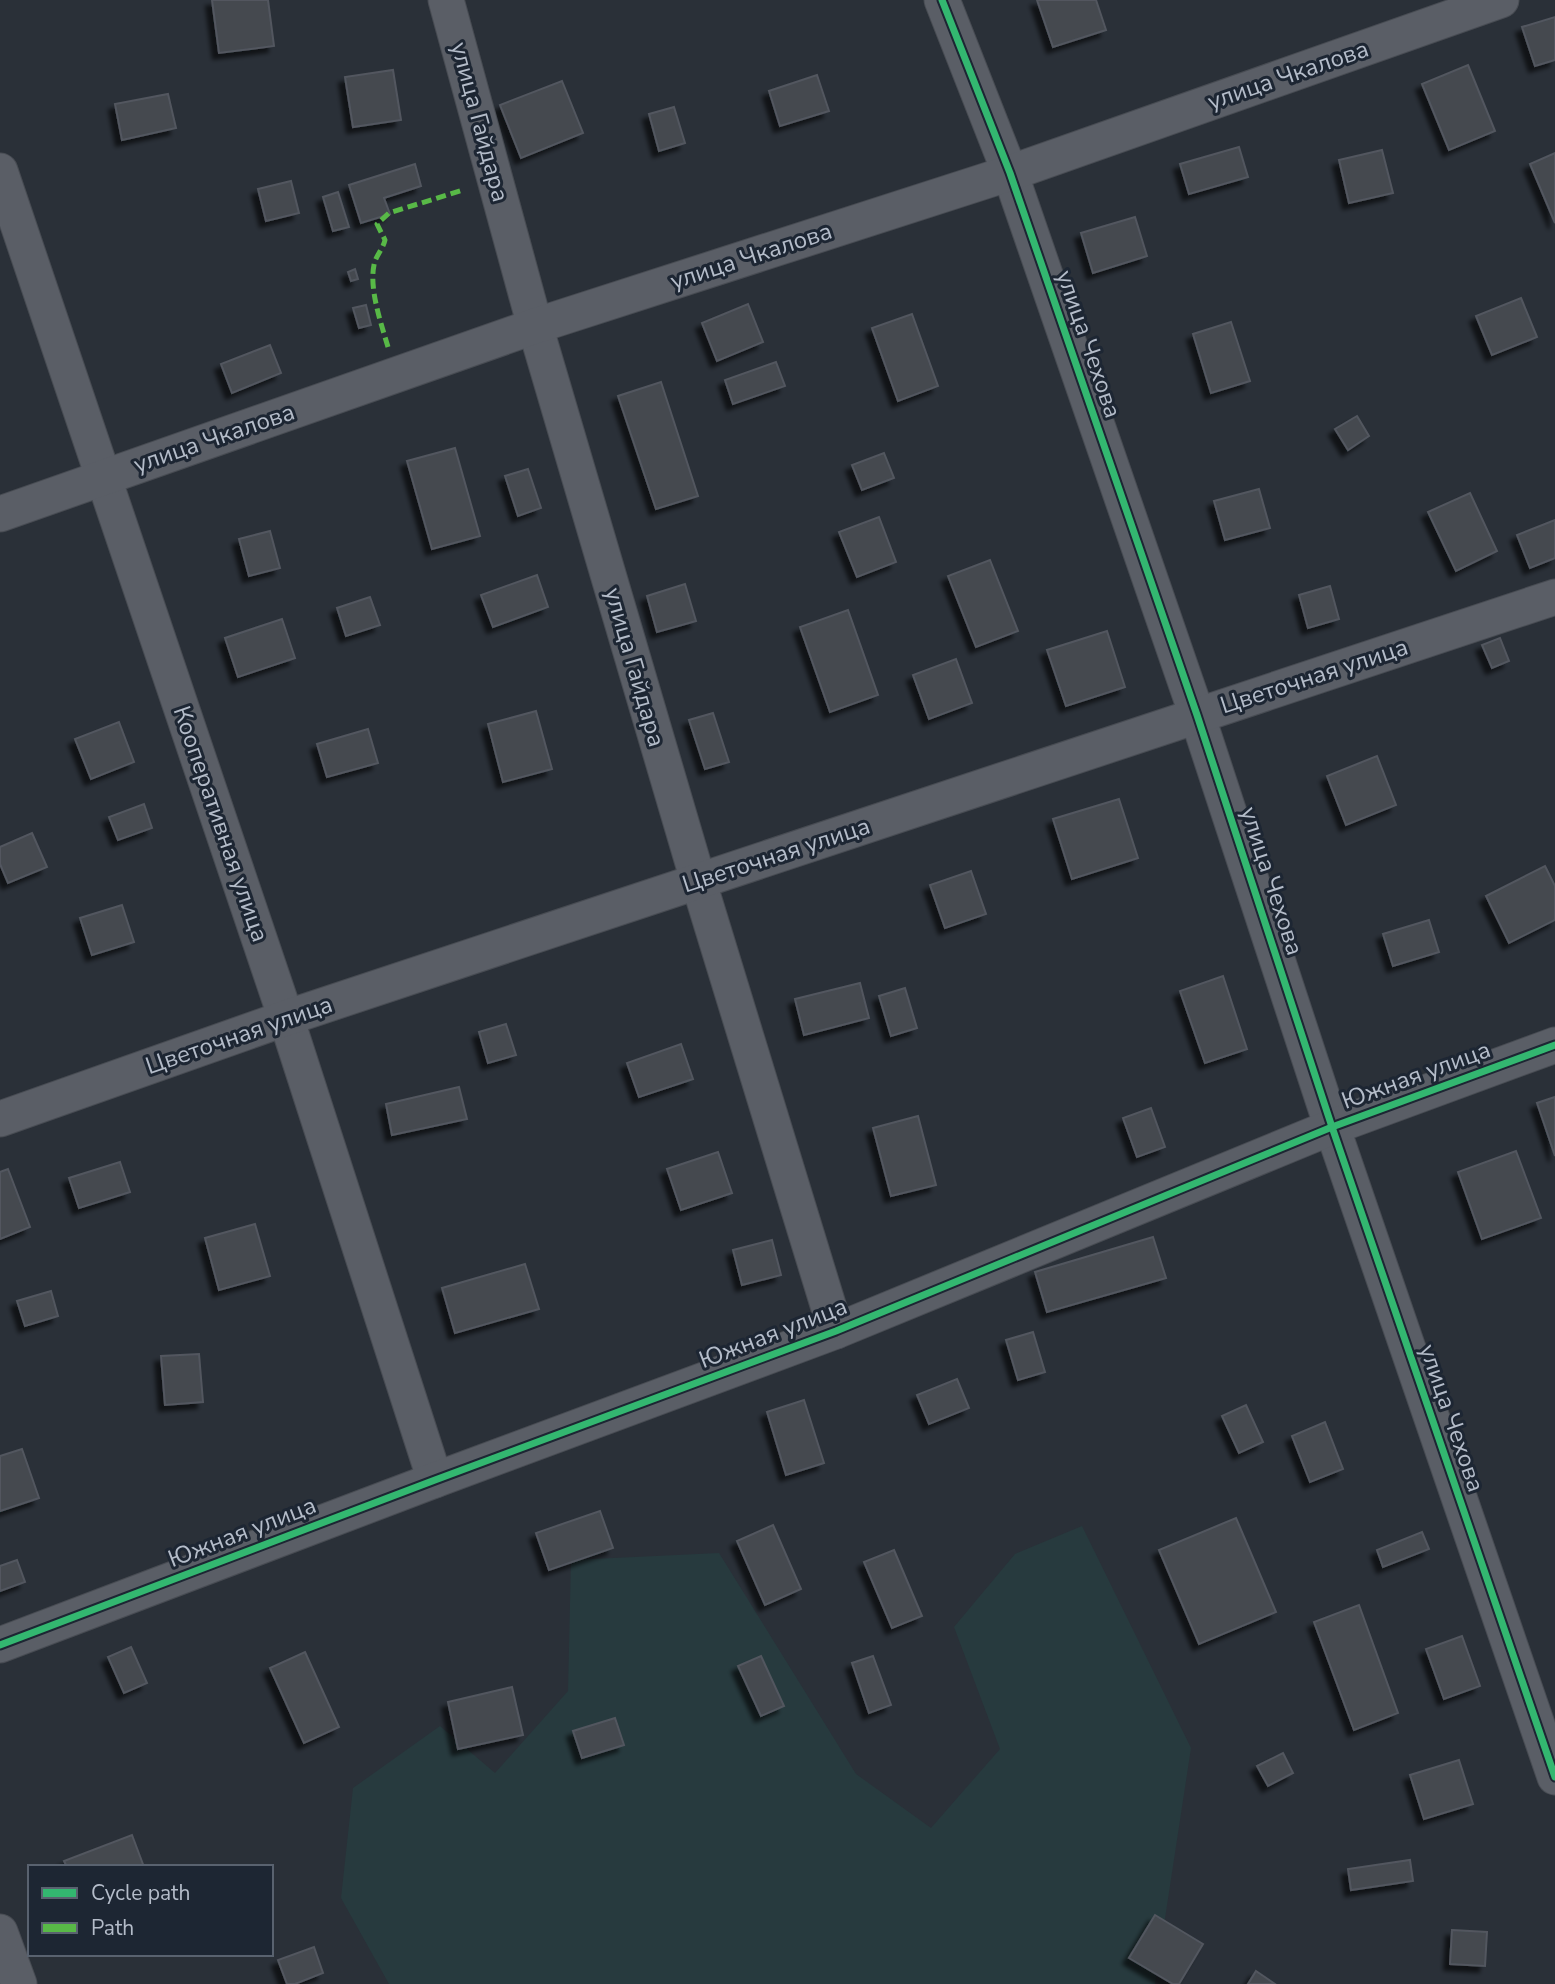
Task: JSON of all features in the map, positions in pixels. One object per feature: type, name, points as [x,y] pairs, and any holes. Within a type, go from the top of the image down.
[{"type":"street","name":"улица Гайдара","points":[[446,0],[535,326],[698,880],[836,1331]]},
{"type":"street","name":"улица Чехова","points":[[942,0],[1010,173],[1197,715],[1332,1127],[1555,1777]]},
{"type":"street","name":"улица Чкалова","points":[[0,514],[535,326],[1010,173],[1502,0]]},
{"type":"street","name":"Кооперативная улица","points":[[0,172],[286,1018],[435,1480]]},
{"type":"street","name":"Цветочная улица","points":[[0,1119],[286,1018],[1555,597]]},
{"type":"street","name":"Южная улица","points":[[0,1645],[836,1331],[1332,1127],[1555,1045]]},
{"type":"street","points":[[0,1932],[19,1984]]},
{"type":"green space","points":[[1082,1526],[1191,1748],[1155,1984],[389,1984],[341,1898],[353,1788],[440,1726],[495,1773],[568,1691],[571,1560],[719,1553],[856,1774],[931,1828],[1000,1749],[954,1627],[1015,1554]]},
{"type":"building","points":[[212,0],[268,0],[274,46],[219,53]]},
{"type":"building","points":[[1037,0],[1096,0],[1106,30],[1053,47]]},
{"type":"building","points":[[1555,17],[1555,60],[1535,66],[1522,27]]},
{"type":"building","points":[[1468,65],[1495,131],[1449,150],[1422,84]]},
{"type":"building","points":[[393,70],[401,120],[353,127],[345,77]]},
{"type":"building","points":[[817,75],[829,111],[780,126],[769,91]]},
{"type":"building","points":[[562,81],[583,133],[521,158],[500,105]]},
{"type":"building","points":[[168,94],[176,128],[122,140],[115,104]]},
{"type":"building","points":[[674,107],[685,143],[659,151],[649,114]]},
{"type":"building","points":[[1239,147],[1248,177],[1189,194],[1180,164]]},
{"type":"building","points":[[1382,150],[1393,193],[1349,203],[1339,160]]},
{"type":"building","points":[[1555,153],[1555,223],[1530,164]]},
{"type":"building","points":[[415,164],[421,186],[384,198],[390,214],[361,223],[349,185]]},
{"type":"building","points":[[291,181],[299,213],[266,221],[258,189]]},
{"type":"building","points":[[338,192],[349,227],[333,231],[323,197]]},
{"type":"building","points":[[1135,217],[1147,256],[1093,273],[1081,233]]},
{"type":"building","points":[[355,269],[358,279],[351,281],[348,272]]},
{"type":"building","points":[[1521,298],[1537,337],[1492,355],[1476,316]]},
{"type":"building","points":[[748,304],[763,342],[717,361],[702,323]]},
{"type":"building","points":[[366,305],[371,325],[359,328],[353,308]]},
{"type":"building","points":[[912,314],[938,386],[898,401],[872,328]]},
{"type":"building","points":[[1231,322],[1250,381],[1211,393],[1193,334]]},
{"type":"building","points":[[270,345],[281,373],[232,393],[221,364]]},
{"type":"building","points":[[776,362],[785,386],[733,404],[725,380]]},
{"type":"building","points":[[661,382],[698,496],[656,509],[618,396]]},
{"type":"building","points":[[1357,416],[1369,436],[1348,450],[1335,429]]},
{"type":"building","points":[[455,448],[480,536],[432,549],[407,461]]},
{"type":"building","points":[[884,453],[894,478],[862,490],[852,465]]},
{"type":"building","points":[[528,469],[541,508],[518,516],[505,476]]},
{"type":"building","points":[[1259,489],[1270,528],[1225,540],[1214,501]]},
{"type":"building","points":[[1470,493],[1497,551],[1456,571],[1428,512]]},
{"type":"building","points":[[879,517],[896,562],[857,577],[839,532]]},
{"type":"building","points":[[1555,520],[1555,558],[1530,568],[1517,535]]},
{"type":"building","points":[[270,531],[280,568],[249,576],[239,539]]},
{"type":"building","points":[[990,560],[1018,631],[976,647],[948,576]]},
{"type":"building","points":[[537,575],[548,607],[493,627],[481,595]]},
{"type":"building","points":[[685,584],[696,621],[657,632],[647,596]]},
{"type":"building","points":[[1330,586],[1339,619],[1308,628],[1299,595]]},
{"type":"building","points":[[370,597],[380,625],[346,636],[337,608]]},
{"type":"building","points":[[848,610],[878,695],[830,712],[800,627]]},
{"type":"building","points":[[282,619],[295,658],[238,677],[225,638]]},
{"type":"building","points":[[1107,631],[1125,687],[1066,706],[1047,650]]},
{"type":"building","points":[[1500,638],[1509,661],[1492,668],[1482,645]]},
{"type":"building","points":[[956,659],[972,703],[929,719],[913,675]]},
{"type":"building","points":[[536,711],[552,769],[503,782],[488,724]]},
{"type":"building","points":[[713,713],[729,762],[705,769],[689,720]]},
{"type":"building","points":[[119,722],[134,762],[91,779],[75,739]]},
{"type":"building","points":[[368,729],[378,763],[327,777],[317,744]]},
{"type":"building","points":[[1377,756],[1396,805],[1346,825],[1327,776]]},
{"type":"building","points":[[1119,799],[1138,858],[1072,879],[1053,819]]},
{"type":"building","points":[[144,804],[152,828],[118,840],[109,817]]},
{"type":"building","points":[[32,833],[47,867],[8,883],[0,864],[0,847]]},
{"type":"building","points":[[1545,866],[1555,886],[1555,920],[1509,943],[1486,896]]},
{"type":"building","points":[[971,871],[986,914],[945,928],[930,885]]},
{"type":"building","points":[[122,905],[134,942],[92,955],[80,918]]},
{"type":"building","points":[[1429,920],[1439,952],[1393,966],[1383,934]]},
{"type":"building","points":[[1223,976],[1247,1049],[1205,1063],[1180,991]]},
{"type":"building","points":[[860,983],[869,1018],[804,1035],[795,999]]},
{"type":"building","points":[[905,988],[917,1028],[891,1036],[879,996]]},
{"type":"building","points":[[506,1024],[516,1055],[488,1063],[479,1032]]},
{"type":"building","points":[[681,1044],[693,1079],[639,1097],[627,1063]]},
{"type":"building","points":[[459,1087],[467,1119],[392,1135],[386,1104]]},
{"type":"building","points":[[1555,1097],[1555,1156],[1537,1103]]},
{"type":"building","points":[[1151,1108],[1165,1147],[1137,1157],[1123,1118]]},
{"type":"building","points":[[918,1116],[936,1185],[891,1196],[873,1128]]},
{"type":"building","points":[[1516,1151],[1541,1218],[1482,1239],[1458,1172]]},
{"type":"building","points":[[718,1152],[732,1193],[681,1210],[667,1169]]},
{"type":"building","points":[[120,1162],[130,1192],[79,1208],[69,1178]]},
{"type":"building","points":[[8,1169],[30,1227],[0,1239],[0,1172]]},
{"type":"building","points":[[255,1224],[270,1276],[219,1290],[205,1238]]},
{"type":"building","points":[[1153,1237],[1166,1278],[1047,1312],[1035,1272]]},
{"type":"building","points":[[772,1240],[781,1275],[742,1285],[733,1250]]},
{"type":"building","points":[[525,1264],[539,1309],[455,1333],[442,1288]]},
{"type":"building","points":[[51,1291],[58,1316],[25,1326],[17,1301]]},
{"type":"building","points":[[1033,1332],[1045,1372],[1018,1380],[1006,1340]]},
{"type":"building","points":[[199,1354],[203,1402],[165,1405],[161,1356]]},
{"type":"building","points":[[957,1379],[969,1408],[929,1424],[917,1395]]},
{"type":"building","points":[[804,1400],[824,1463],[786,1475],[767,1412]]},
{"type":"building","points":[[1246,1405],[1263,1442],[1239,1453],[1222,1416]]},
{"type":"building","points":[[1325,1422],[1343,1469],[1310,1482],[1292,1436]]},
{"type":"building","points":[[22,1449],[39,1498],[0,1511],[0,1456]]},
{"type":"building","points":[[600,1511],[613,1548],[549,1570],[536,1533]]},
{"type":"building","points":[[1236,1518],[1276,1612],[1199,1644],[1159,1550]]},
{"type":"building","points":[[773,1525],[801,1589],[765,1605],[737,1541]]},
{"type":"building","points":[[1422,1532],[1429,1549],[1383,1567],[1377,1550]]},
{"type":"building","points":[[894,1550],[922,1616],[892,1628],[864,1562]]},
{"type":"building","points":[[17,1560],[25,1582],[0,1591],[0,1566]]},
{"type":"building","points":[[1359,1605],[1398,1713],[1354,1730],[1314,1622]]},
{"type":"building","points":[[1462,1636],[1480,1686],[1444,1699],[1426,1649]]},
{"type":"building","points":[[131,1647],[147,1683],[124,1693],[108,1657]]},
{"type":"building","points":[[305,1652],[339,1727],[304,1743],[270,1668]]},
{"type":"building","points":[[761,1656],[784,1706],[761,1716],[738,1666]]},
{"type":"building","points":[[873,1656],[891,1705],[869,1713],[852,1663]]},
{"type":"building","points":[[512,1687],[523,1735],[458,1749],[448,1702]]},
{"type":"building","points":[[615,1718],[624,1745],[582,1758],[573,1731]]},
{"type":"building","points":[[1283,1753],[1293,1773],[1268,1786],[1257,1766]]},
{"type":"building","points":[[1459,1760],[1473,1804],[1424,1819],[1410,1775]]},
{"type":"building","points":[[132,1835],[143,1865],[66,1865],[64,1861]]},
{"type":"building","points":[[1410,1860],[1413,1881],[1351,1890],[1348,1869]]},
{"type":"building","points":[[1155,1915],[1203,1944],[1179,1984],[1173,1984],[1129,1958]]},
{"type":"building","points":[[1452,1930],[1487,1932],[1485,1966],[1450,1964]]},
{"type":"building","points":[[314,1947],[323,1973],[295,1984],[287,1984],[278,1960]]},
{"type":"building","points":[[1256,1971],[1275,1984],[1248,1984]]},
{"type":"marked path","points":[[388,347],[373,285],[375,262],[385,240],[377,224],[389,213],[463,190]]},
{"type":"cycle path","points":[[942,0],[1010,173],[1197,715],[1332,1127],[1555,1777]]},
{"type":"cycle path","points":[[0,1645],[836,1331],[1332,1127],[1555,1045]]}]
